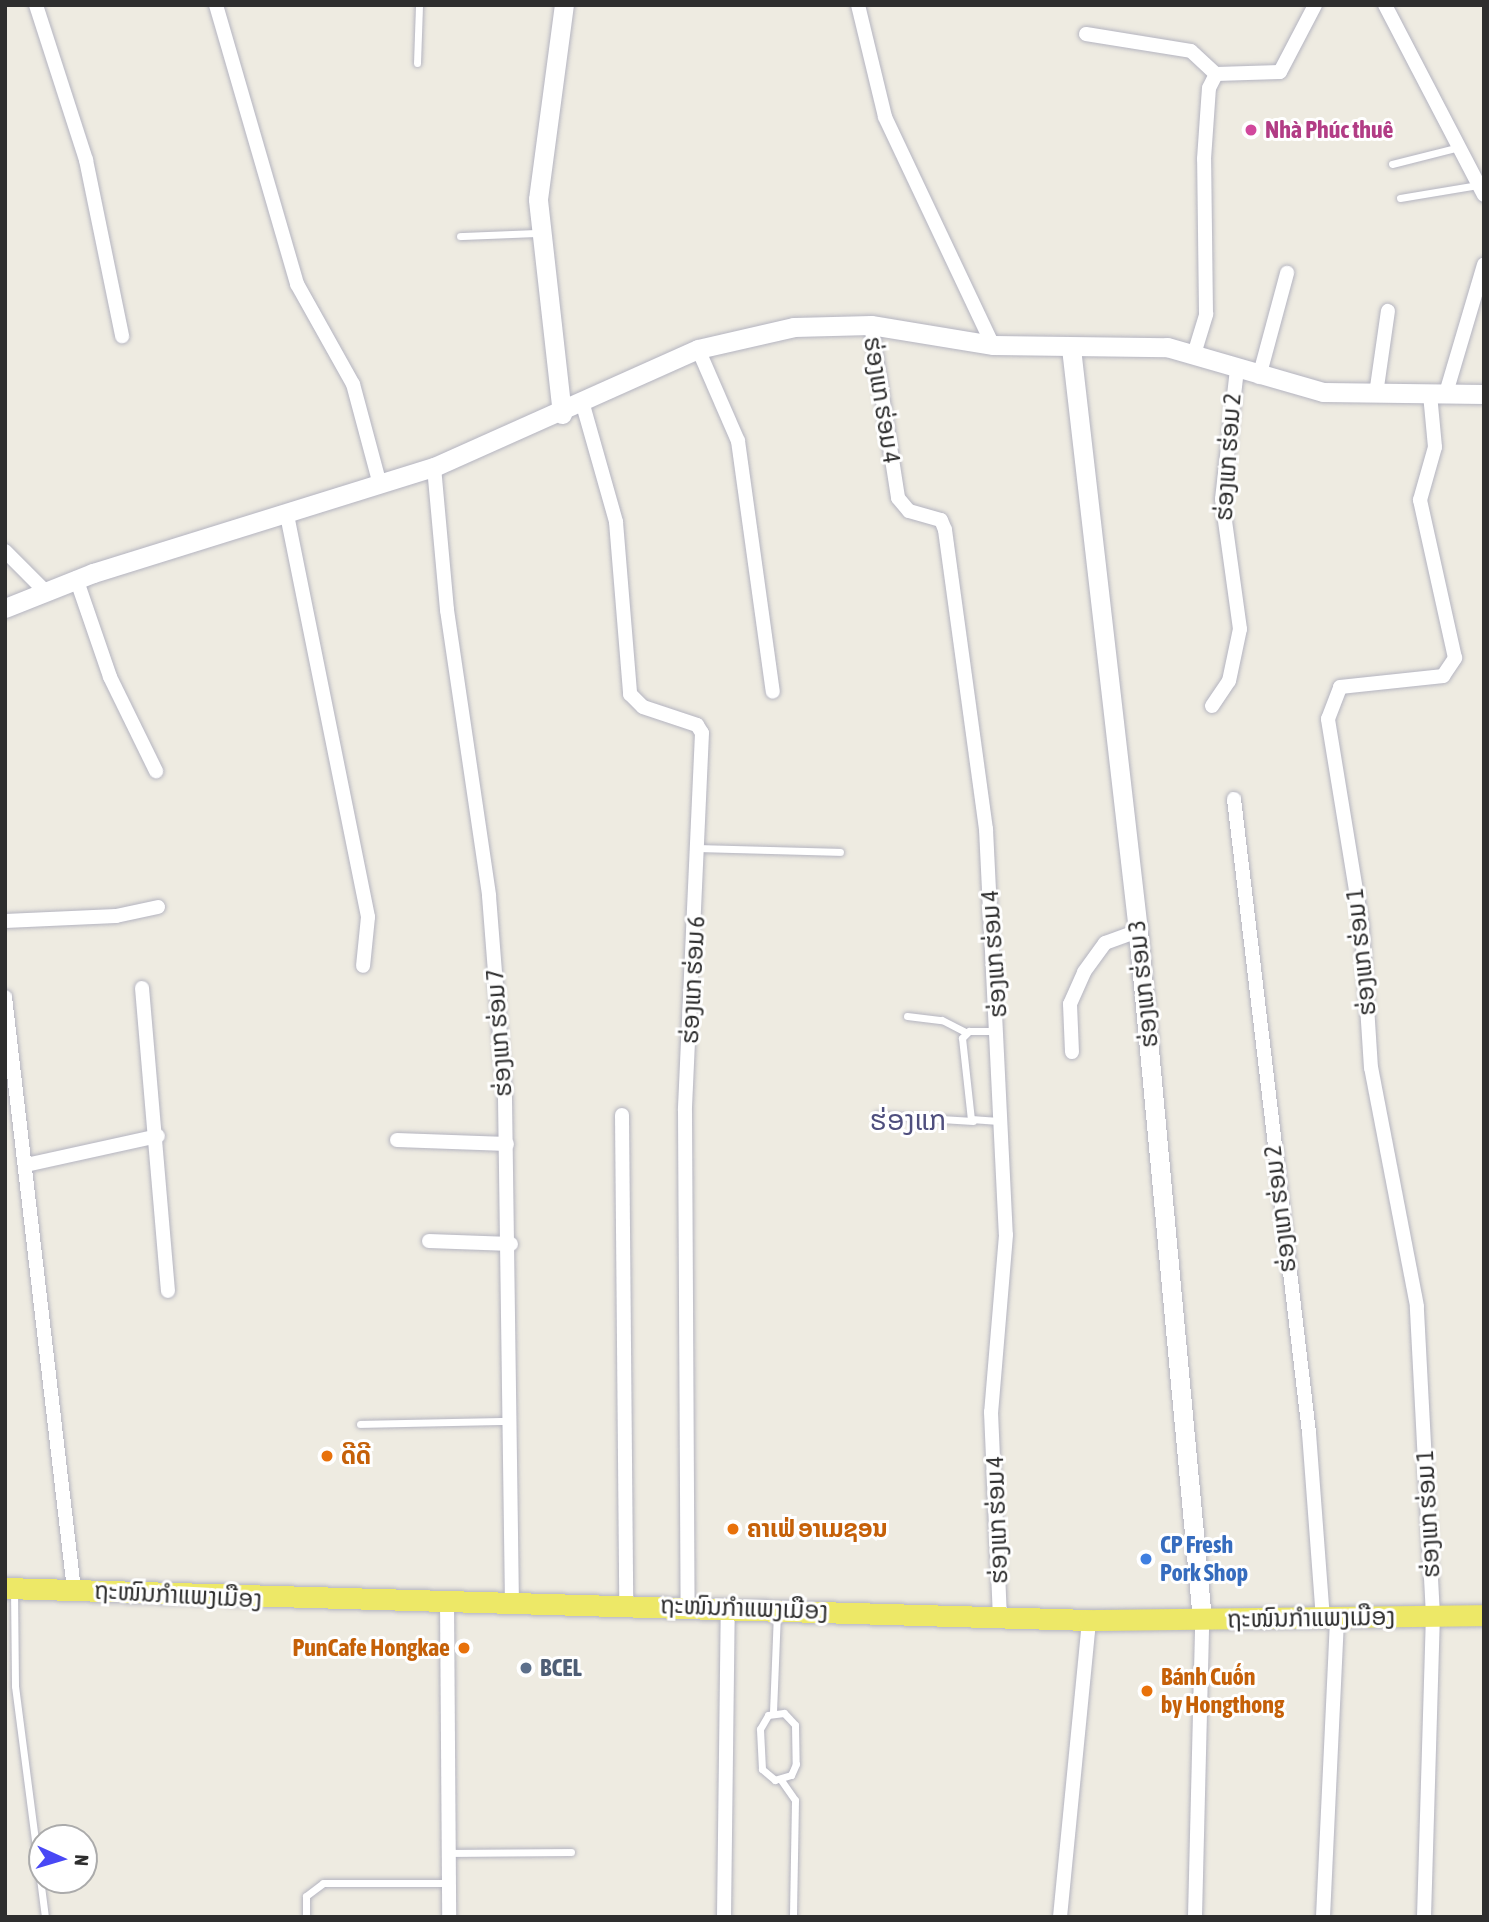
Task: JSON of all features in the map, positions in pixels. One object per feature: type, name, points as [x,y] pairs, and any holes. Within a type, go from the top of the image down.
[{"type":"main road","name":"ຖະໜົນກຳແພງເມືອງ","points":[[9,1588],[1089,1619],[1330,1619],[1484,1615]]},
{"type":"street","points":[[36,5],[86,160],[122,336]]},
{"type":"street","points":[[216,5],[297,284],[353,384],[380,485]]},
{"type":"street","points":[[562,414],[540,233],[539,163],[564,5]]},
{"type":"street","points":[[858,5],[884,117],[993,345]]},
{"type":"street","points":[[1086,34],[1191,51],[1216,74],[1285,69],[1315,5]]},
{"type":"street","points":[[1385,5],[1481,190]]},
{"type":"street","points":[[1195,351],[1206,314],[1204,159],[1209,88],[1216,74]]},
{"type":"street","points":[[1438,393],[1484,265]]},
{"type":"street","points":[[1259,377],[1287,273]]},
{"type":"street","points":[[1376,394],[1388,311]]},
{"type":"street","points":[[5,608],[43,589],[76,578],[287,515],[434,467],[583,405],[698,349],[794,327],[871,325],[993,345],[1195,351],[1259,377],[1324,393],[1484,394]]},
{"type":"street","name":"ຮ່ອງແກ ຮ່ອມ 4","points":[[871,325],[898,498],[909,511],[940,520],[945,530],[986,829],[999,1031],[1006,1235],[992,1412],[1000,1617]]},
{"type":"street","name":"ຮ່ອງແກ ຮ່ອມ 3","points":[[1071,348],[1138,931],[1202,1620]]},
{"type":"street","points":[[698,349],[738,441],[773,692]]},
{"type":"street","name":"ຮ່ອງແກ ຮ່ອມ 2","points":[[1212,706],[1228,681],[1240,629],[1222,499],[1237,369]]},
{"type":"street","name":"ຮ່ອງແກ ຮ່ອມ 1","points":[[1433,1616],[1417,1306],[1371,1068],[1362,927],[1328,719],[1340,687],[1443,676],[1455,658],[1420,500],[1435,447],[1438,393]]},
{"type":"street","name":"ຮ່ອງແກ ຮ່ອມ 6","points":[[583,405],[616,522],[630,694],[643,707],[697,725],[702,733],[700,848],[685,1111],[688,1606]]},
{"type":"street","name":"ຮ່ອງແກ ຮ່ອມ 7","points":[[434,467],[447,610],[489,895],[507,1144],[511,1244],[509,1421],[512,1603]]},
{"type":"street","points":[[287,515],[366,905],[363,966]]},
{"type":"street","points":[[5,551],[43,589]]},
{"type":"street","points":[[76,578],[110,677],[156,771]]},
{"type":"street","name":"ຮ່ອງແກ ຮ່ອມ 2","points":[[1234,799],[1330,1619],[1323,1917]]},
{"type":"street","points":[[5,921],[116,916],[158,907]]},
{"type":"street","points":[[1072,1052],[1070,1004],[1084,972],[1105,943],[1138,931]]},
{"type":"street","points":[[142,988],[158,1136],[168,1291]]},
{"type":"street","points":[[5,997],[74,1590]]},
{"type":"street","points":[[622,1115],[626,1604]]},
{"type":"street","points":[[26,1165],[158,1136]]},
{"type":"street","points":[[397,1140],[507,1144]]},
{"type":"street","points":[[429,1241],[511,1244]]},
{"type":"street","points":[[447,1601],[449,1917]]},
{"type":"street","points":[[724,1917],[728,1608]]},
{"type":"street","points":[[1424,1917],[1433,1616]]},
{"type":"street","points":[[1060,1917],[1089,1619]]},
{"type":"street","points":[[1195,1917],[1202,1620]]},
{"type":"lane","points":[[417,63],[419,5]]},
{"type":"lane","points":[[1392,164],[1460,147]]},
{"type":"lane","points":[[1400,198],[1481,190]]},
{"type":"lane","points":[[460,236],[540,233]]},
{"type":"lane","points":[[700,848],[840,852]]},
{"type":"lane","points":[[907,1016],[942,1020],[966,1032],[999,1031]]},
{"type":"lane","points":[[966,1032],[973,1121]]},
{"type":"lane","points":[[877,1115],[1003,1121]]},
{"type":"lane","points":[[359,1424],[509,1421]]},
{"type":"lane","points":[[9,1588],[15,1686],[45,1917]]},
{"type":"lane","points":[[778,1609],[773,1712],[761,1724],[761,1763],[765,1774],[781,1780],[795,1800],[793,1917]]},
{"type":"lane","points":[[773,1712],[789,1716],[795,1725],[794,1770],[781,1780]]},
{"type":"lane","points":[[449,1853],[571,1852]]},
{"type":"lane","points":[[306,1917],[306,1896],[323,1883],[449,1883]]},
{"type":"place","name":"Nhà Phúc thuê","points":[[1251,130]]},
{"type":"place","name":"ດີດີ","points":[[327,1456]]},
{"type":"place","name":"ຄາເຟ່ ອາເມຊອນ","points":[[733,1529]]},
{"type":"place","name":"CP Fresh Pork Shop","points":[[1146,1559]]},
{"type":"place","name":"PunCafe Hongkae","points":[[464,1648]]},
{"type":"place","name":"BCEL","points":[[526,1668]]},
{"type":"place","name":"Bánh Cuốn by Hongthong","points":[[1147,1691]]},
{"type":"district","name":"ຮ່ອງແກ","points":[[908,1120]]}]
